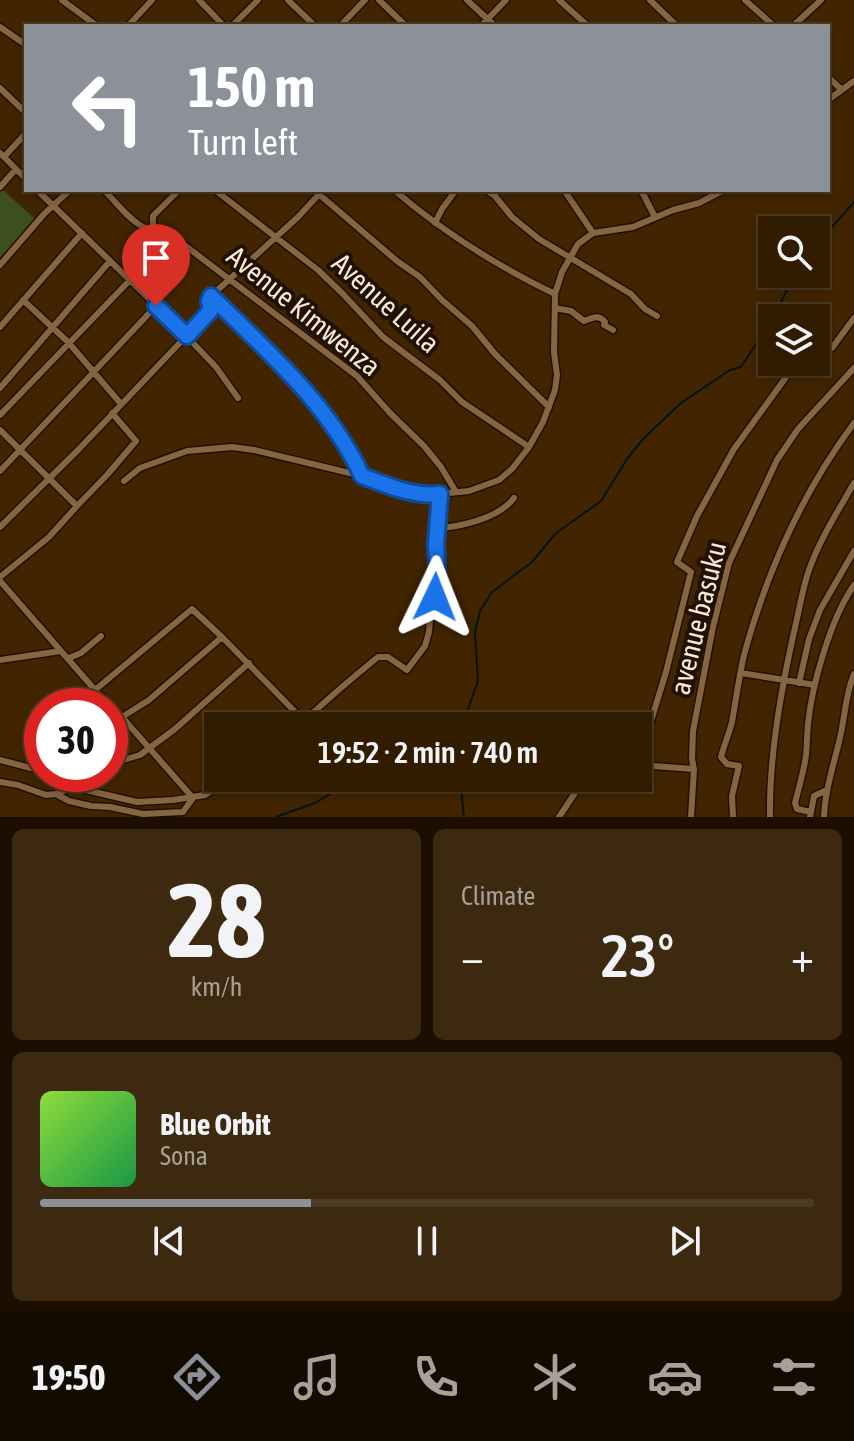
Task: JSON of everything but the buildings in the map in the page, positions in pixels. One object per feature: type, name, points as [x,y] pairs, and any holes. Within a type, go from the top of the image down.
[{"type":"street","points":[[62,0],[94,24]]},
{"type":"street","points":[[130,24],[152,0]]},
{"type":"street","points":[[199,0],[222,24]]},
{"type":"street","points":[[234,24],[258,0]]},
{"type":"street","points":[[288,0],[313,24]]},
{"type":"street","points":[[342,24],[365,0]]},
{"type":"street","points":[[379,0],[404,24]]},
{"type":"street","points":[[467,0],[492,24]]},
{"type":"street","points":[[483,24],[506,0]]},
{"type":"street","points":[[559,0],[586,24]]},
{"type":"street","points":[[650,0],[675,24]]},
{"type":"street","points":[[745,0],[772,24]]},
{"type":"street","points":[[795,24],[821,0]]},
{"type":"street","points":[[0,27],[24,44]]},
{"type":"street","points":[[830,79],[841,89]]},
{"type":"street","points":[[830,98],[854,81]]},
{"type":"street","points":[[0,88],[24,111]]},
{"type":"street","points":[[24,135],[2,155],[24,177]]},
{"type":"street","points":[[0,187],[16,169]]},
{"type":"street","points":[[39,192],[187,336],[216,367],[238,398]]},
{"type":"street","points":[[0,265],[68,192]]},
{"type":"street","name":"Avenue Kimwenza","points":[[106,192],[137,223],[175,238],[357,376],[424,446],[456,492]]},
{"type":"street","points":[[137,223],[153,216],[177,192]]},
{"type":"street","name":"Avenue Luila","points":[[218,192],[335,286],[383,337],[440,380],[462,402],[529,447]]},
{"type":"street","points":[[0,527],[211,310],[211,296],[318,192]]},
{"type":"street","points":[[320,192],[397,261],[420,277],[549,407]]},
{"type":"street","points":[[396,192],[435,223],[486,257],[555,294]]},
{"type":"street","points":[[435,223],[455,192]]},
{"type":"street","points":[[489,192],[512,217],[539,239],[631,294],[645,309],[657,316]]},
{"type":"street","points":[[565,192],[593,233]]},
{"type":"street","points":[[642,192],[655,217]]},
{"type":"street","points":[[124,481],[140,468],[187,451],[232,447],[362,476],[428,495],[469,491],[499,480],[529,447],[555,390],[555,294],[578,244],[593,233],[633,227],[720,192]]},
{"type":"street","points":[[0,415],[160,246],[162,239],[152,223],[153,216]]},
{"type":"street","points":[[0,327],[82,233]]},
{"type":"street","points":[[0,388],[110,261]]},
{"type":"street","points":[[211,296],[319,405],[340,434],[362,476]]},
{"type":"street","points":[[23,300],[53,326],[121,404]]},
{"type":"street","points":[[0,471],[156,306]]},
{"type":"street","points":[[555,308],[571,311],[584,321],[597,316],[613,330]]},
{"type":"street","points":[[830,349],[854,318]]},
{"type":"street","name":"avenue basuku","points":[[691,817],[693,731],[729,563],[777,460],[798,429],[854,368]]},
{"type":"street","points":[[652,717],[691,572],[677,562],[697,516],[734,449],[787,376]]},
{"type":"street","points":[[93,688],[0,579],[49,537],[135,445],[135,439],[112,413]]},
{"type":"street","points":[[733,817],[732,796],[739,766],[727,764],[721,757],[766,583],[788,532],[826,461],[854,423]]},
{"type":"street","points":[[0,430],[77,506]]},
{"type":"street","points":[[770,817],[776,732],[784,681],[810,569],[824,536],[854,483]]},
{"type":"street","points":[[316,712],[378,657],[388,657],[407,670],[426,644],[431,606],[436,595],[440,494]]},
{"type":"street","points":[[437,528],[475,521],[499,510],[514,498]]},
{"type":"street","points":[[799,683],[809,639],[820,610],[854,551]]},
{"type":"street","points":[[827,790],[815,795],[810,814],[797,809],[795,803],[805,761],[815,685],[830,634],[854,585]]},
{"type":"street","points":[[97,688],[192,609],[249,663],[292,712]]},
{"type":"street","points":[[69,658],[81,653],[101,636]]},
{"type":"street","points":[[128,713],[149,700],[222,637]]},
{"type":"street","points":[[0,660],[61,651]]},
{"type":"street","points":[[128,759],[140,755],[175,729],[249,663]]},
{"type":"street","points":[[741,673],[815,685]]},
{"type":"street","points":[[824,817],[847,688],[854,674]]},
{"type":"street","points":[[128,724],[193,798]]},
{"type":"street","points":[[0,760],[24,766]]},
{"type":"street","points":[[652,766],[694,769]]},
{"type":"street","points":[[0,782],[46,795],[73,787],[137,802],[193,798],[210,792]]},
{"type":"street","points":[[559,817],[575,793]]},
{"type":"street","points":[[56,794],[69,801],[143,814],[183,812],[193,798]]},
{"type":"green space","points":[[0,189],[35,219],[0,258]]},
{"type":"waterway","points":[[830,229],[854,202]]},
{"type":"waterway","points":[[780,304],[788,288]]},
{"type":"waterway","points":[[467,712],[478,681],[475,632],[480,611],[492,592],[532,562],[555,534],[601,501],[644,438],[681,403],[730,370],[741,367],[758,341]]},
{"type":"waterway","points":[[276,817],[315,803],[333,792]]},
{"type":"waterway","points":[[461,792],[464,817]]},
{"type":"route","points":[[156,306],[187,336],[211,310],[211,296],[319,405],[340,434],[362,476],[392,487],[428,495],[440,494],[435,597]]}]
